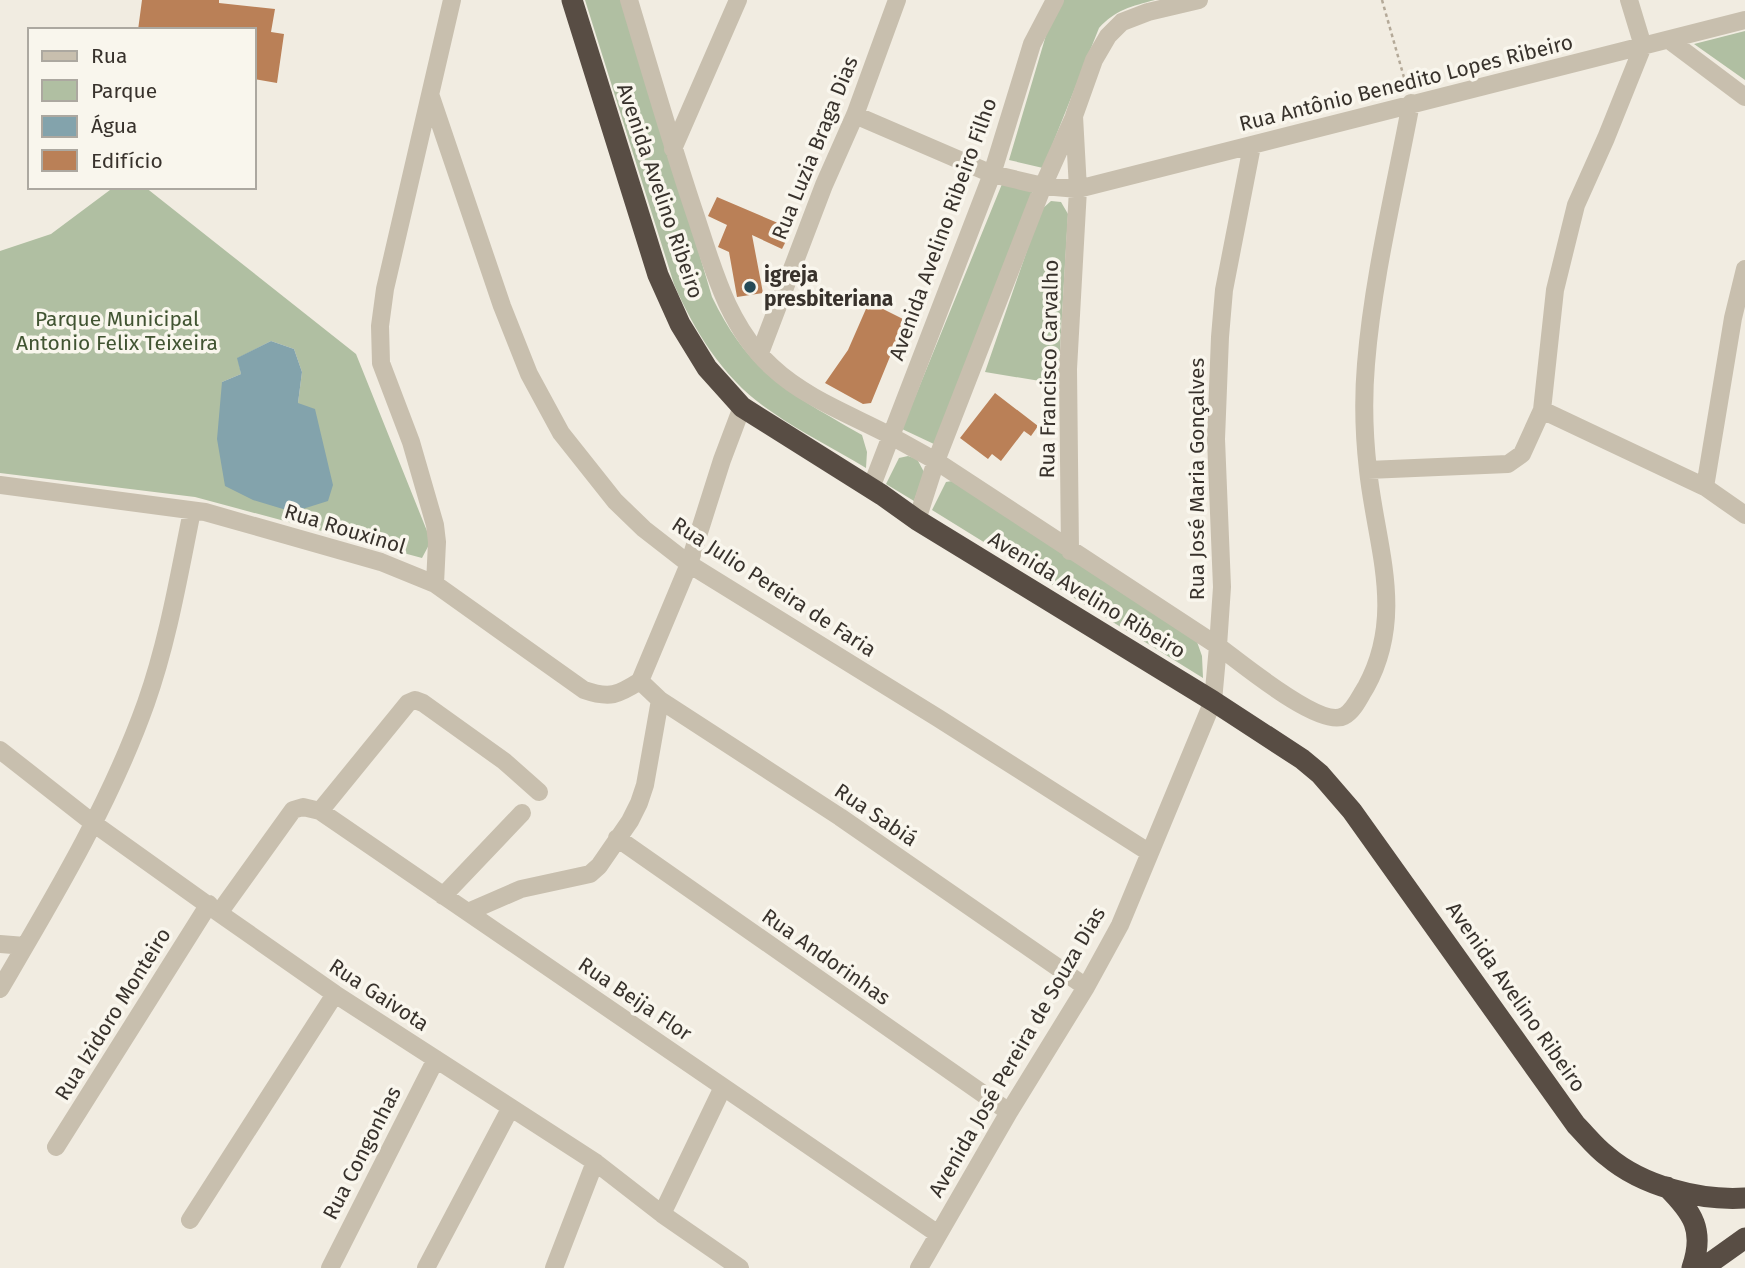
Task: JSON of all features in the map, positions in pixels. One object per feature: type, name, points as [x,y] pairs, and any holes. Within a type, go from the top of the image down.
[{"type":"highway","name":"Avenida Avelino Ribeiro","points":[[572,0],[659,275],[680,324],[707,368],[741,407],[917,520],[1213,701],[1302,759],[1320,774],[1352,811],[1576,1125],[1608,1157],[1627,1170],[1667,1186],[1708,1196],[1745,1198]]},
{"type":"highway","points":[[1667,1186],[1689,1209],[1697,1231],[1698,1244],[1692,1268]]},
{"type":"highway","points":[[1703,1268],[1745,1238]]},
{"type":"street","points":[[435,584],[435,525],[411,442],[381,363],[380,326],[385,289],[452,0]]},
{"type":"street","points":[[629,0],[673,149],[724,299],[737,325],[769,365],[791,384],[936,461],[1218,646],[1306,709],[1337,719],[1350,712],[1372,676],[1387,621],[1387,596],[1368,470],[1364,412],[1366,364],[1373,307],[1411,103]]},
{"type":"street","points":[[673,149],[738,0]]},
{"type":"street","name":"Rua Luzia Braga Dias","points":[[760,353],[824,186],[855,115],[897,0]]},
{"type":"street","name":"Avenida Avelino Ribeiro Filho","points":[[871,488],[992,174],[1032,44],[1055,0]]},
{"type":"street","points":[[917,520],[936,461],[1094,60],[1108,36],[1122,22],[1148,12],[1199,0]]},
{"type":"street","points":[[1368,470],[1508,464],[1522,454],[1542,410],[1555,290],[1576,205],[1643,46],[1629,0]]},
{"type":"street","name":"Rua Antônio Benedito Lopes Ribeiro","points":[[855,115],[992,174],[1043,186],[1078,189],[1745,20]]},
{"type":"street","points":[[1669,40],[1745,97]]},
{"type":"street","name":"Rua Julio Pereira de Faria","points":[[431,97],[502,306],[529,374],[561,433],[615,501],[644,530],[689,564],[1150,853]]},
{"type":"street","points":[[1074,116],[1078,189]]},
{"type":"street","name":"Rua José Maria Gonçalves","points":[[1213,701],[1222,587],[1216,439],[1220,337],[1224,290],[1252,146]]},
{"type":"street","name":"Rua Francisco Carvalho","points":[[1070,551],[1068,369],[1078,189]]},
{"type":"street","points":[[1705,487],[1732,318],[1745,269]]},
{"type":"street","points":[[640,681],[689,564],[741,407]]},
{"type":"street","points":[[1542,410],[1705,487],[1745,515]]},
{"type":"street","name":"Rua Rouxinol","points":[[0,485],[205,512],[381,562],[435,584],[584,690],[600,695],[617,695],[640,681]]},
{"type":"street","points":[[0,989],[93,823],[126,753],[146,702],[175,597],[192,510]]},
{"type":"street","name":"Rua Sabiá","points":[[640,681],[660,700],[840,817],[1086,987]]},
{"type":"street","name":"Rua Izidoro Monteiro","points":[[56,1147],[214,909],[293,810],[311,809],[408,703],[415,700],[423,703],[504,761],[539,792]]},
{"type":"street","points":[[468,912],[522,889],[590,874],[599,866],[630,821],[645,785],[660,700]]},
{"type":"street","name":"Avenida José Pereira de Souza Dias","points":[[919,1268],[1120,925],[1213,701]]},
{"type":"street","name":"Rua Gaivota","points":[[0,750],[93,823],[335,994],[595,1163],[740,1268]]},
{"type":"street","name":"Rua Beija Flor","points":[[311,809],[468,912],[937,1234]]},
{"type":"street","points":[[443,897],[522,813]]},
{"type":"street","name":"Rua Andorinhas","points":[[617,838],[1009,1112]]},
{"type":"street","points":[[0,944],[25,946]]},
{"type":"street","points":[[190,1220],[335,994]]},
{"type":"street","name":"Rua Congonhas","points":[[330,1268],[436,1059]]},
{"type":"street","points":[[662,1214],[723,1087]]},
{"type":"street","points":[[426,1268],[510,1109]]},
{"type":"street","points":[[554,1268],[595,1163]]},
{"type":"path","points":[[1382,0],[1411,103]]},
{"type":"green space","points":[[585,0],[624,0],[712,297],[726,324],[741,346],[774,380],[862,435],[867,452],[866,468],[795,427],[755,400],[726,371],[702,338],[674,284]]},
{"type":"green space","points":[[1064,0],[1155,0],[1118,13],[1099,28],[1043,168],[1009,160],[1049,25]]},
{"type":"green space","points":[[1745,31],[1745,80],[1694,44]]},
{"type":"green space","points":[[1002,184],[1033,191],[936,445],[902,429]]},
{"type":"green space","name":"Parque Municipal Antonio Felix Teixeira","points":[[111,189],[148,189],[356,354],[431,541],[422,558],[195,497],[0,473],[0,251],[51,234]],"holes":[[[271,341],[294,349],[302,372],[298,403],[222,382],[241,374],[238,358]]]},
{"type":"green space","points":[[1051,201],[1061,202],[1068,214],[1058,384],[985,372],[1041,210]]},
{"type":"green space","points":[[908,456],[917,459],[924,472],[914,501],[886,484],[899,458]]},
{"type":"green space","points":[[952,481],[1196,639],[1202,656],[1203,678],[932,510],[946,482]]},
{"type":"water","points":[[271,341],[294,349],[302,372],[298,403],[315,409],[333,485],[328,501],[293,512],[253,500],[225,486],[217,439],[222,382],[241,374],[237,358]]},
{"type":"building","points":[[142,0],[219,0],[219,3],[275,9],[271,32],[284,34],[277,83],[256,79],[256,28],[138,28]]},
{"type":"building","points":[[717,197],[792,229],[782,249],[752,235],[763,293],[737,297],[729,252],[718,247],[727,225],[708,216]]},
{"type":"building","points":[[869,302],[905,320],[871,403],[863,404],[825,383],[848,350]]},
{"type":"building","points":[[995,393],[1038,426],[1031,436],[1024,431],[1001,461],[992,454],[988,459],[960,438]]},
{"type":"place","name":"igreja presbiteriana","points":[[750,287]]}]
